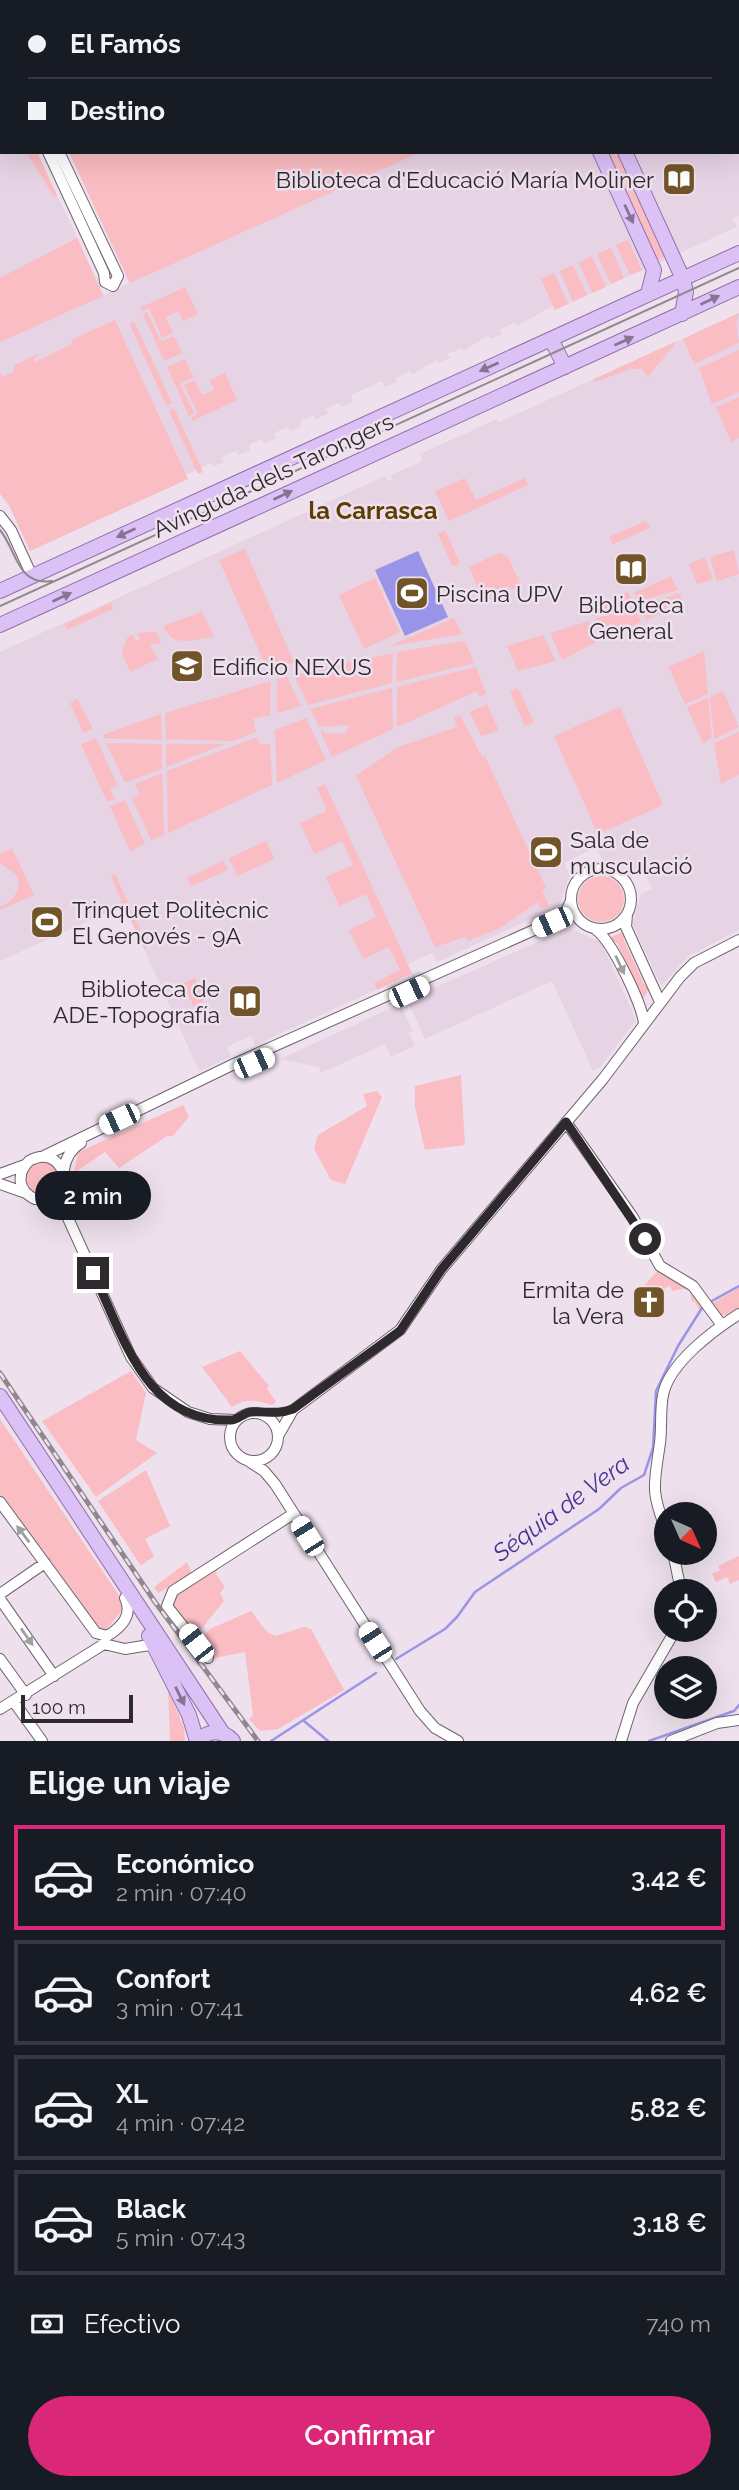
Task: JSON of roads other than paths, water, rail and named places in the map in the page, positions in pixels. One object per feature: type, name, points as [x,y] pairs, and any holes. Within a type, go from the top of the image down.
[{"type":"main road","points":[[601,154],[654,270],[648,294]]},
{"type":"main road","points":[[626,154],[682,279],[686,292],[682,314]]},
{"type":"main road","name":"Avinguda dels Tarongers","points":[[0,591],[739,253]]},
{"type":"main road","name":"Avinguda dels Tarongers","points":[[0,625],[739,287]]},
{"type":"main road","points":[[551,339],[565,367]]},
{"type":"main road","points":[[0,1396],[227,1737]]},
{"type":"main road","points":[[0,1410],[157,1650],[189,1715],[197,1741],[208,1733],[227,1737]]},
{"type":"street","points":[[49,154],[104,273],[105,282],[113,286],[118,276],[60,154]]},
{"type":"street","points":[[0,516],[11,530],[32,576]]},
{"type":"street","points":[[0,1174],[44,1156],[234,1064],[552,922],[565,913],[571,901],[573,887],[582,876],[603,870],[618,875],[628,888],[626,927],[653,987],[658,1005]]},
{"type":"street","points":[[571,901],[573,911],[606,937],[640,1009],[644,1024]]},
{"type":"street","points":[[552,922],[568,920],[589,926],[617,924],[627,912]]},
{"type":"street","points":[[229,1434],[236,1420],[247,1413],[275,1415],[293,1409],[400,1331],[441,1270],[566,1122],[671,988],[694,962],[739,940]]},
{"type":"street","points":[[0,1184],[35,1199],[47,1200],[57,1196],[64,1181],[68,1154],[79,1144],[425,984],[473,958]]},
{"type":"street","points":[[326,1030],[422,979]]},
{"type":"street","points":[[653,987],[663,992],[671,988]]},
{"type":"street","points":[[640,1009],[658,1005]]},
{"type":"street","points":[[566,1122],[632,1216],[660,1266],[693,1286],[721,1324]]},
{"type":"street","points":[[44,1156],[60,1164],[67,1216],[140,1373],[167,1399],[188,1412],[210,1419],[236,1420]]},
{"type":"street","points":[[25,1164],[20,1176],[26,1193]]},
{"type":"street","points":[[47,1200],[67,1216]]},
{"type":"street","points":[[654,1502],[653,1482],[660,1442],[662,1396],[668,1380],[685,1358],[721,1324],[739,1314]]},
{"type":"street","points":[[275,1484],[272,1452],[293,1409]]},
{"type":"street","points":[[260,1413],[273,1421],[278,1436]]},
{"type":"street","points":[[210,1419],[229,1434],[236,1453],[264,1471],[275,1484],[419,1711],[435,1728],[458,1741]]},
{"type":"street","points":[[247,1460],[261,1460],[272,1452]]},
{"type":"street","points":[[0,1502],[96,1633],[98,1642],[93,1650]]},
{"type":"street","points":[[208,1658],[167,1606],[178,1586],[293,1514]]},
{"type":"street","points":[[45,1563],[0,1597],[54,1676]]},
{"type":"street","points":[[96,1633],[107,1636],[125,1620],[129,1611],[125,1598]]},
{"type":"street","points":[[621,1741],[633,1703],[668,1642]]},
{"type":"street","points":[[0,1709],[26,1695],[93,1650],[108,1644],[125,1649],[149,1645],[157,1650]]},
{"type":"street","points":[[0,1659],[26,1695]]},
{"type":"street","points":[[14,1702],[42,1741]]},
{"type":"street","points":[[671,1741],[717,1723],[739,1720]]},
{"type":"waterway","name":"Séquia de Vera","points":[[710,1302],[739,1286]]},
{"type":"waterway","name":"Séquia de Vera","points":[[396,1659],[445,1629],[475,1592],[599,1509],[621,1488],[644,1475],[653,1448],[656,1391],[678,1346],[702,1308]]},
{"type":"waterway","name":"Séquia de Vera","points":[[271,1741],[376,1673]]},
{"type":"waterway","points":[[649,1741],[734,1711],[739,1705]]},
{"type":"waterway","points":[[304,1721],[328,1741]]},
{"type":"tram line","points":[[0,606],[739,268]]},
{"type":"tram line","points":[[0,530],[25,573],[40,581],[52,581]]},
{"type":"railway","points":[[0,1373],[155,1602],[258,1741]]},
{"type":"place","name":"Biblioteca d'Educació María Moliner","points":[[679,179]]},
{"type":"place","name":"Biblioteca General","points":[[631,569]]},
{"type":"place","name":"Piscina UPV","points":[[412,593]]},
{"type":"place","name":"Edificio NEXUS","points":[[187,666]]},
{"type":"place","name":"Sala de musculació","points":[[546,852]]},
{"type":"place","name":"Trinquet Politècnic El Genovés - 9A","points":[[47,922]]},
{"type":"place","name":"Biblioteca de ADE-Topografía","points":[[245,1001]]},
{"type":"place","name":"Ermita de la Vera","points":[[649,1302]]},
{"type":"district","name":"la Carrasca","points":[[373,510]]}]
